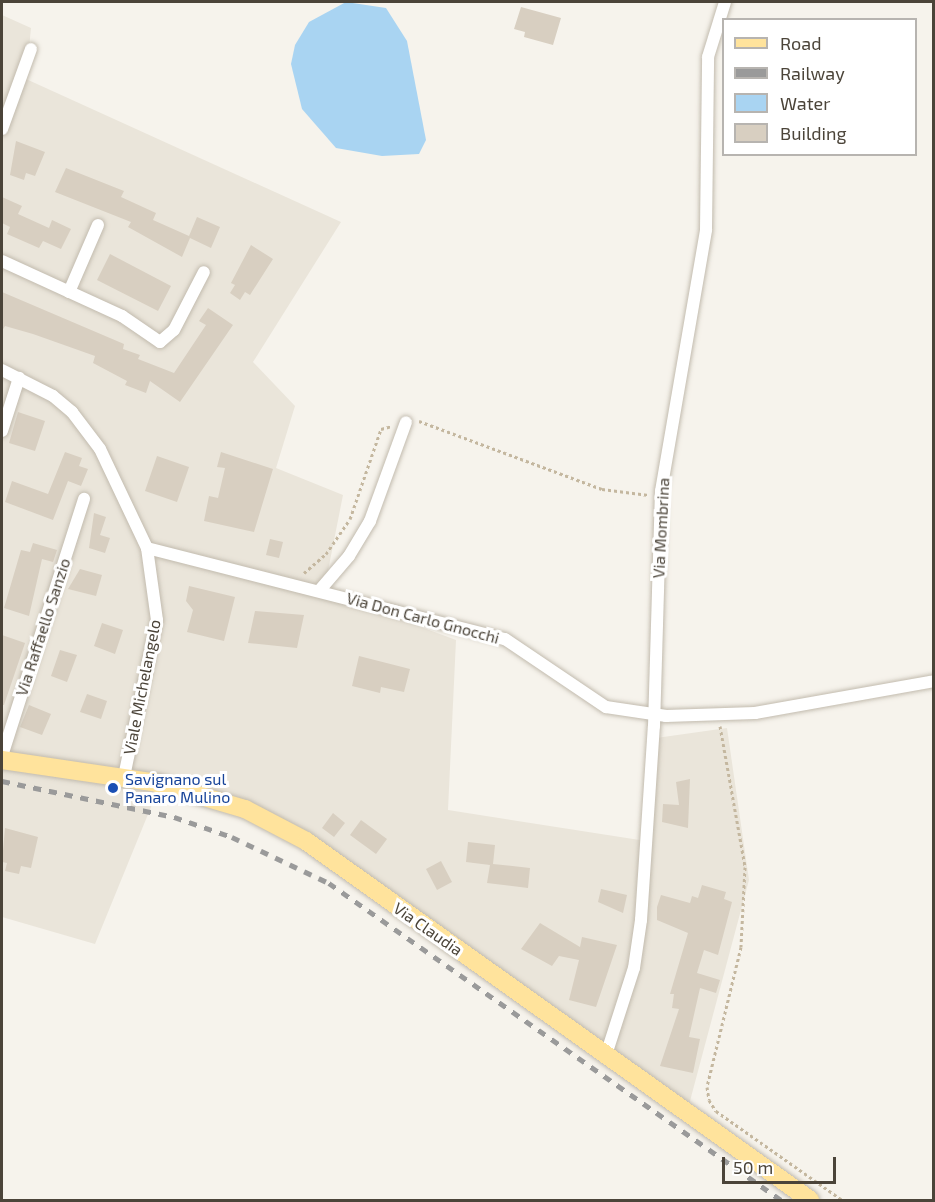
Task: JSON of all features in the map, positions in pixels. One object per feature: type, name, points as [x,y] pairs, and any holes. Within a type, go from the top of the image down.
[{"type":"main road","name":"Via Claudia","points":[[2,758],[124,777],[245,809],[306,841],[810,1200]]},
{"type":"street","name":"Via Mombrina","points":[[606,1055],[634,968],[641,920],[655,721],[661,495],[706,230],[708,57],[725,2]]},
{"type":"street","points":[[2,129],[31,49]]},
{"type":"street","points":[[69,292],[98,225]]},
{"type":"street","points":[[2,261],[122,316],[160,342],[174,330],[204,272]]},
{"type":"street","name":"Viale Michelangelo","points":[[2,370],[19,378],[72,412],[100,449],[147,548],[157,620],[124,777]]},
{"type":"street","points":[[2,430],[19,378]]},
{"type":"street","points":[[319,591],[349,556],[370,521],[406,422]]},
{"type":"street","name":"Via Raffaello Sanzio","points":[[2,758],[84,499]]},
{"type":"street","name":"Via Don Carlo Gnocchi","points":[[147,548],[505,639],[606,707],[655,721],[756,713],[933,681]]},
{"type":"path","points":[[299,575],[309,572],[326,554],[350,519],[381,429],[406,422],[419,421],[602,489],[661,495]]},
{"type":"path","points":[[713,724],[720,726],[745,867],[741,947],[707,1087],[710,1100],[717,1111],[842,1200]]},
{"type":"shaded area","points":[[2,15],[31,28],[26,79],[341,222],[253,362],[295,406],[276,468],[343,495],[324,591],[456,640],[448,810],[646,841],[649,739],[727,728],[749,880],[686,1116],[317,850],[246,814],[160,785],[95,944],[2,917]]},
{"type":"water","points":[[346,2],[386,8],[407,41],[426,140],[419,154],[382,156],[336,148],[302,109],[291,64],[295,45],[309,22]]},
{"type":"building","points":[[521,7],[561,18],[553,45],[524,37],[525,32],[514,29]]},
{"type":"building","points":[[16,141],[45,152],[35,176],[26,173],[24,180],[10,175]]},
{"type":"building","points":[[66,168],[124,191],[121,197],[156,213],[153,220],[189,236],[197,217],[220,227],[211,248],[190,238],[182,257],[128,227],[131,222],[55,192]]},
{"type":"building","points":[[2,197],[22,206],[18,214],[49,228],[52,220],[71,229],[61,249],[43,241],[39,248],[7,234],[10,227],[2,223]]},
{"type":"building","points":[[251,245],[273,259],[250,295],[245,292],[240,300],[230,293],[235,285],[231,283]]},
{"type":"building","points":[[110,254],[171,286],[158,311],[97,280]]},
{"type":"building","points":[[2,292],[124,344],[123,349],[140,355],[138,359],[174,373],[206,325],[199,321],[208,308],[233,325],[180,402],[150,381],[146,393],[125,385],[127,381],[93,363],[95,356],[5,326],[2,331]]},
{"type":"building","points":[[18,412],[45,421],[35,451],[9,443]]},
{"type":"building","points":[[65,452],[82,458],[79,466],[88,469],[81,486],[68,481],[53,520],[5,502],[12,481],[48,494]]},
{"type":"building","points":[[221,452],[273,469],[254,532],[204,521],[209,496],[218,498],[225,468],[217,467]]},
{"type":"building","points":[[157,456],[189,467],[177,502],[145,491]]},
{"type":"building","points":[[94,513],[106,517],[100,535],[110,538],[105,553],[89,548]]},
{"type":"building","points":[[270,539],[283,542],[279,558],[266,555]]},
{"type":"building","points":[[33,543],[57,550],[53,562],[42,559],[29,616],[4,608],[21,550],[30,552]]},
{"type":"building","points":[[80,569],[102,575],[96,596],[68,589]]},
{"type":"building","points":[[189,586],[235,597],[224,641],[187,632],[193,610],[186,601]]},
{"type":"building","points":[[255,611],[304,615],[297,648],[248,643]]},
{"type":"building","points":[[102,623],[123,630],[115,654],[94,646]]},
{"type":"building","points":[[2,635],[25,643],[4,705],[2,705]]},
{"type":"building","points":[[60,650],[77,655],[67,682],[51,676]]},
{"type":"building","points":[[359,656],[410,669],[404,692],[381,687],[380,693],[352,686]]},
{"type":"building","points":[[87,694],[107,701],[101,719],[80,712]]},
{"type":"building","points":[[29,705],[51,714],[42,735],[20,727]]},
{"type":"building","points":[[690,779],[688,828],[662,822],[663,804],[679,805],[676,782]]},
{"type":"building","points":[[333,813],[345,823],[334,837],[322,828]]},
{"type":"building","points":[[361,820],[387,839],[376,854],[350,835]]},
{"type":"building","points":[[5,828],[38,837],[31,868],[21,866],[19,874],[5,871],[7,863],[2,862]]},
{"type":"building","points":[[468,842],[495,845],[493,864],[530,868],[528,888],[487,883],[490,865],[466,862]]},
{"type":"building","points":[[441,861],[452,882],[437,890],[426,869]]},
{"type":"building","points":[[702,885],[726,892],[724,899],[732,902],[718,955],[704,950],[697,973],[720,980],[716,993],[700,988],[689,1037],[700,1039],[693,1073],[660,1066],[679,1009],[672,1008],[674,994],[670,994],[688,933],[657,920],[657,907],[661,895],[690,903],[692,896],[698,898]]},
{"type":"building","points":[[601,889],[627,895],[623,913],[598,902]]},
{"type":"building","points":[[540,923],[580,947],[582,937],[617,945],[596,1007],[569,1000],[579,960],[559,956],[552,966],[521,949]]},
{"type":"railway","points":[[2,781],[174,817],[232,837],[329,883],[781,1200]]},
{"type":"place","name":"Savignano sul Panaro Mulino","points":[[113,788]]}]
